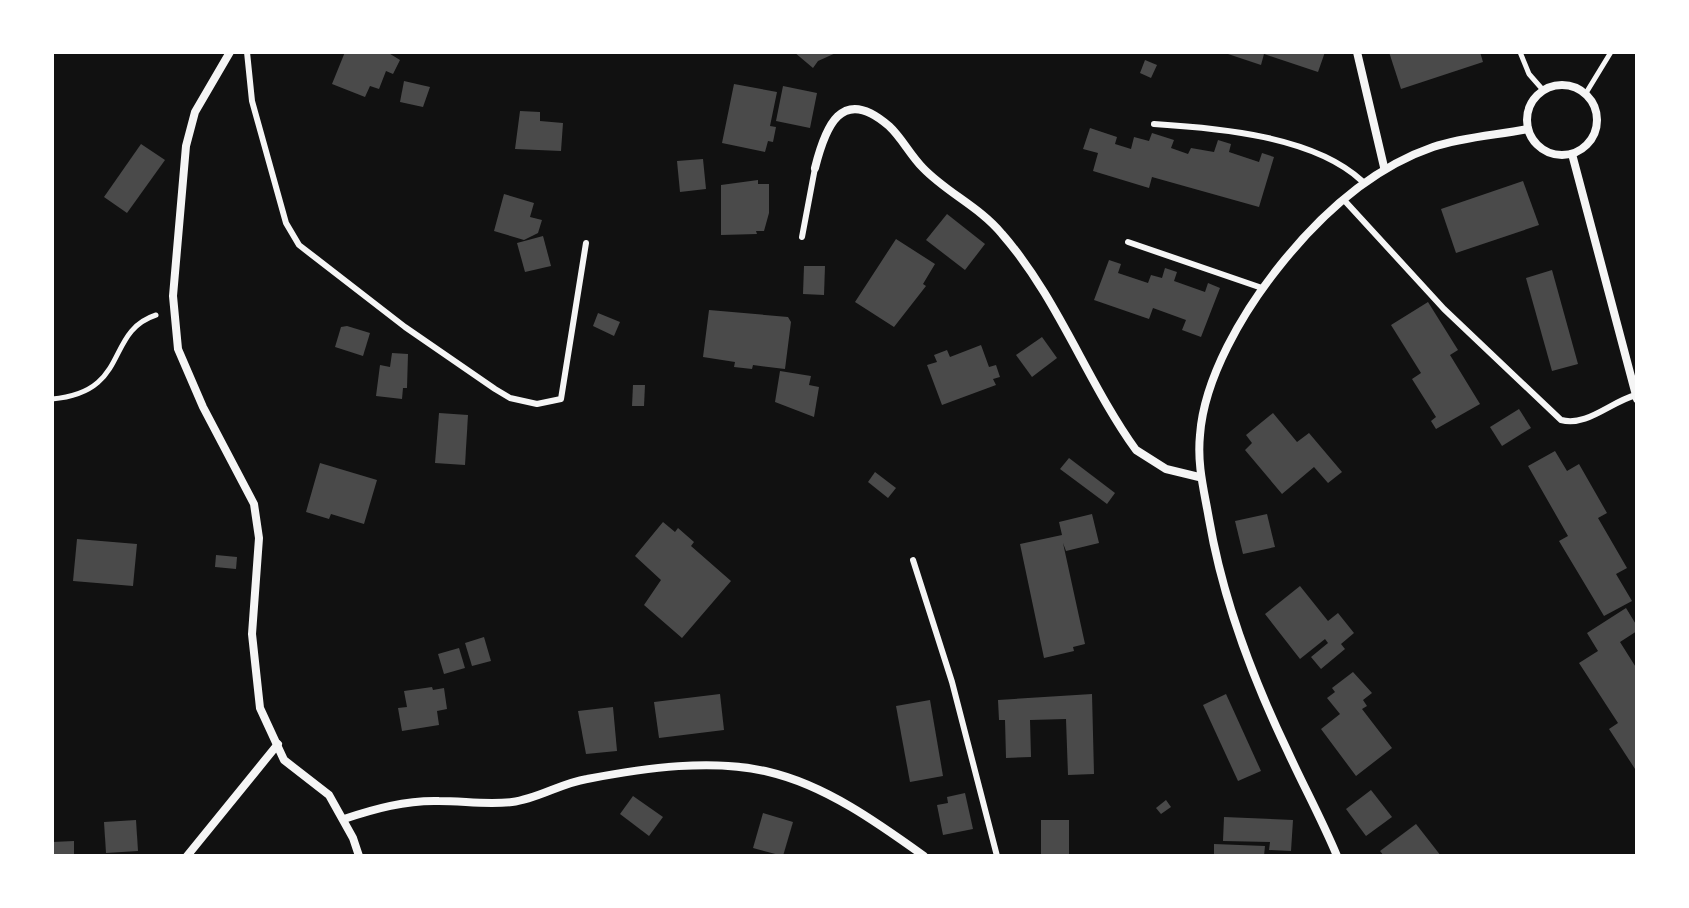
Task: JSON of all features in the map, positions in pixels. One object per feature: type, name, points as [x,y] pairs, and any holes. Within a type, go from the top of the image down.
[{"type":"street","points":[[230,52],[195,112],[186,146],[173,313],[178,349],[187,374],[254,504],[259,538],[253,657],[260,708],[284,760],[329,795],[344,819],[359,856]]},
{"type":"street","points":[[1357,52],[1384,167]]},
{"type":"street","points":[[1565,85],[1586,93],[1595,108],[1596,131],[1583,149],[1561,156],[1540,148],[1528,129],[1529,107],[1543,90],[1565,85]]},
{"type":"street","points":[[815,168],[824,130],[839,114],[861,110],[886,123],[925,170],[989,220],[1009,242],[1136,450],[1166,469],[1199,477]]},
{"type":"street","points":[[1337,856],[1287,751],[1231,616],[1199,477],[1200,433],[1209,393],[1262,288],[1295,246],[1362,181],[1384,167],[1435,146],[1528,129]]},
{"type":"street","points":[[1572,154],[1636,397]]},
{"type":"street","points":[[187,856],[278,744]]},
{"type":"street","points":[[344,819],[375,808],[422,801],[516,801],[568,782],[611,774],[703,766],[747,767],[773,772],[853,808],[924,856]]},
{"type":"lane","points":[[247,52],[252,101],[286,223],[299,245],[405,327],[510,398],[537,404],[561,399],[586,243]]},
{"type":"lane","points":[[1154,124],[1240,130],[1344,164],[1362,181]]},
{"type":"lane","points":[[802,237],[815,168]]},
{"type":"lane","points":[[1344,200],[1444,309],[1561,420],[1580,421],[1618,400],[1636,397]]},
{"type":"lane","points":[[1128,242],[1262,288]]},
{"type":"lane","points":[[913,560],[952,682],[997,856]]},
{"type":"path","points":[[1520,52],[1529,74],[1543,90]]},
{"type":"path","points":[[1586,93],[1611,52]]},
{"type":"path","points":[[52,399],[85,392],[100,383],[128,335],[143,319],[173,313]]},
{"type":"building","points":[[345,52],[387,52],[400,60],[393,74],[386,71],[379,89],[370,86],[365,97],[332,84]]},
{"type":"building","points":[[794,52],[838,52],[818,61],[813,68]]},
{"type":"building","points":[[1222,52],[1325,52],[1318,72],[1264,54],[1261,65]]},
{"type":"building","points":[[1389,52],[1480,52],[1483,62],[1401,89]]},
{"type":"building","points":[[1145,60],[1157,65],[1151,78],[1140,73]]},
{"type":"building","points":[[404,81],[430,87],[423,107],[400,102]]},
{"type":"building","points":[[734,84],[777,92],[770,126],[776,127],[773,142],[768,141],[765,152],[722,143]]},
{"type":"building","points":[[783,86],[817,93],[810,128],[776,121]]},
{"type":"building","points":[[520,111],[540,112],[540,121],[563,123],[561,151],[515,149]]},
{"type":"building","points":[[1090,128],[1117,137],[1115,144],[1131,149],[1134,137],[1149,141],[1152,133],[1174,140],[1171,148],[1188,154],[1191,148],[1214,152],[1218,140],[1231,144],[1229,152],[1259,162],[1262,153],[1274,157],[1259,207],[1152,177],[1149,188],[1093,171],[1098,153],[1083,149]]},
{"type":"building","points":[[141,144],[165,160],[127,213],[104,197]]},
{"type":"building","points":[[703,159],[706,189],[680,192],[677,161]]},
{"type":"building","points":[[758,180],[758,184],[769,184],[769,213],[764,231],[721,235],[721,185]]},
{"type":"building","points":[[1523,181],[1539,225],[1456,253],[1441,209]]},
{"type":"building","points":[[504,194],[534,203],[530,217],[542,220],[538,233],[524,240],[494,231]]},
{"type":"building","points":[[947,214],[985,244],[965,270],[926,240]]},
{"type":"building","points":[[543,236],[551,266],[525,272],[517,243]]},
{"type":"building","points":[[896,239],[935,264],[923,284],[926,286],[894,327],[855,302]]},
{"type":"building","points":[[1109,260],[1121,264],[1118,273],[1148,283],[1151,275],[1162,278],[1165,268],[1177,272],[1174,281],[1205,292],[1208,283],[1220,288],[1201,337],[1182,330],[1186,320],[1153,308],[1149,319],[1094,300]]},
{"type":"building","points":[[804,266],[825,266],[824,295],[803,294]]},
{"type":"building","points":[[1552,270],[1578,364],[1552,371],[1526,278]]},
{"type":"building","points":[[1428,302],[1458,350],[1450,355],[1480,404],[1436,429],[1431,421],[1436,417],[1412,379],[1421,373],[1391,325]]},
{"type":"building","points":[[709,310],[788,317],[791,322],[785,369],[753,365],[752,369],[734,367],[735,362],[703,357]]},
{"type":"building","points":[[598,313],[620,322],[614,336],[593,326]]},
{"type":"building","points":[[341,327],[370,333],[363,356],[335,347]]},
{"type":"building","points":[[1042,337],[1057,358],[1032,377],[1016,355]]},
{"type":"building","points":[[981,345],[989,367],[996,365],[1000,377],[993,379],[996,385],[942,405],[927,365],[937,362],[934,355],[947,350],[950,357]]},
{"type":"building","points":[[392,353],[408,354],[407,388],[403,388],[402,399],[376,396],[380,365],[390,367]]},
{"type":"building","points":[[780,371],[811,376],[809,385],[819,387],[814,417],[775,402]]},
{"type":"building","points":[[633,385],[645,385],[644,406],[632,406]]},
{"type":"building","points":[[1519,409],[1531,428],[1502,446],[1490,427]]},
{"type":"building","points":[[439,413],[468,415],[465,465],[435,463]]},
{"type":"building","points":[[1273,413],[1297,442],[1309,433],[1342,472],[1328,483],[1314,467],[1282,494],[1245,450],[1252,443],[1246,435]]},
{"type":"building","points":[[1555,451],[1567,471],[1579,464],[1607,513],[1598,518],[1627,568],[1616,574],[1632,601],[1604,616],[1559,541],[1568,536],[1528,466]]},
{"type":"building","points":[[1069,458],[1115,493],[1107,504],[1060,469]]},
{"type":"building","points":[[320,463],[377,480],[364,524],[331,514],[329,519],[306,512]]},
{"type":"building","points":[[875,472],[896,488],[888,498],[868,482]]},
{"type":"building","points":[[1092,514],[1099,543],[1066,551],[1063,543],[1085,644],[1073,647],[1074,651],[1044,658],[1020,544],[1062,535],[1059,522]]},
{"type":"building","points":[[1267,514],[1275,547],[1243,554],[1235,521]]},
{"type":"building","points":[[663,522],[675,532],[678,528],[694,542],[691,546],[731,581],[682,638],[644,605],[661,580],[635,556]]},
{"type":"building","points":[[77,539],[137,544],[133,586],[73,581]]},
{"type":"building","points":[[216,555],[237,557],[236,569],[215,567]]},
{"type":"building","points":[[1300,586],[1328,621],[1338,613],[1354,633],[1341,644],[1345,649],[1321,669],[1311,657],[1328,643],[1325,639],[1300,659],[1265,614]]},
{"type":"building","points":[[1626,608],[1637,626],[1637,631],[1620,642],[1637,669],[1637,772],[1609,729],[1618,723],[1579,663],[1598,651],[1587,633]]},
{"type":"building","points":[[484,637],[491,661],[472,666],[465,643]]},
{"type":"building","points":[[459,648],[465,668],[444,674],[438,654]]},
{"type":"building","points":[[1353,672],[1372,693],[1363,700],[1367,706],[1362,709],[1392,748],[1356,776],[1321,729],[1340,714],[1327,698],[1335,692],[1332,688]]},
{"type":"building","points":[[432,687],[433,690],[444,688],[447,709],[437,711],[439,725],[402,731],[398,708],[407,707],[404,691]]},
{"type":"building","points":[[720,694],[724,730],[659,738],[654,702]]},
{"type":"building","points":[[1092,694],[1094,774],[1068,775],[1066,719],[1030,720],[1031,757],[1006,758],[1005,720],[999,720],[998,700]]},
{"type":"building","points":[[1226,694],[1261,771],[1238,781],[1203,705]]},
{"type":"building","points":[[930,700],[943,776],[910,782],[896,706]]},
{"type":"building","points":[[613,707],[617,751],[586,754],[578,711]]},
{"type":"building","points":[[1371,790],[1392,817],[1366,836],[1346,809]]},
{"type":"building","points":[[965,793],[973,829],[943,835],[937,805],[948,803],[947,797]]},
{"type":"building","points":[[633,796],[663,817],[649,836],[620,814]]},
{"type":"building","points":[[1166,800],[1171,807],[1161,814],[1156,808]]},
{"type":"building","points":[[763,813],[793,822],[783,856],[753,848]]},
{"type":"building","points":[[1224,817],[1293,820],[1291,851],[1269,850],[1270,842],[1223,841]]},
{"type":"building","points":[[136,820],[138,851],[106,853],[104,822]]},
{"type":"building","points":[[1041,820],[1069,820],[1069,856],[1041,856]]},
{"type":"building","points":[[1416,824],[1441,856],[1384,856],[1380,851]]},
{"type":"building","points":[[74,841],[74,856],[52,856],[52,842]]},
{"type":"building","points":[[1214,844],[1265,846],[1264,856],[1214,856]]}]
